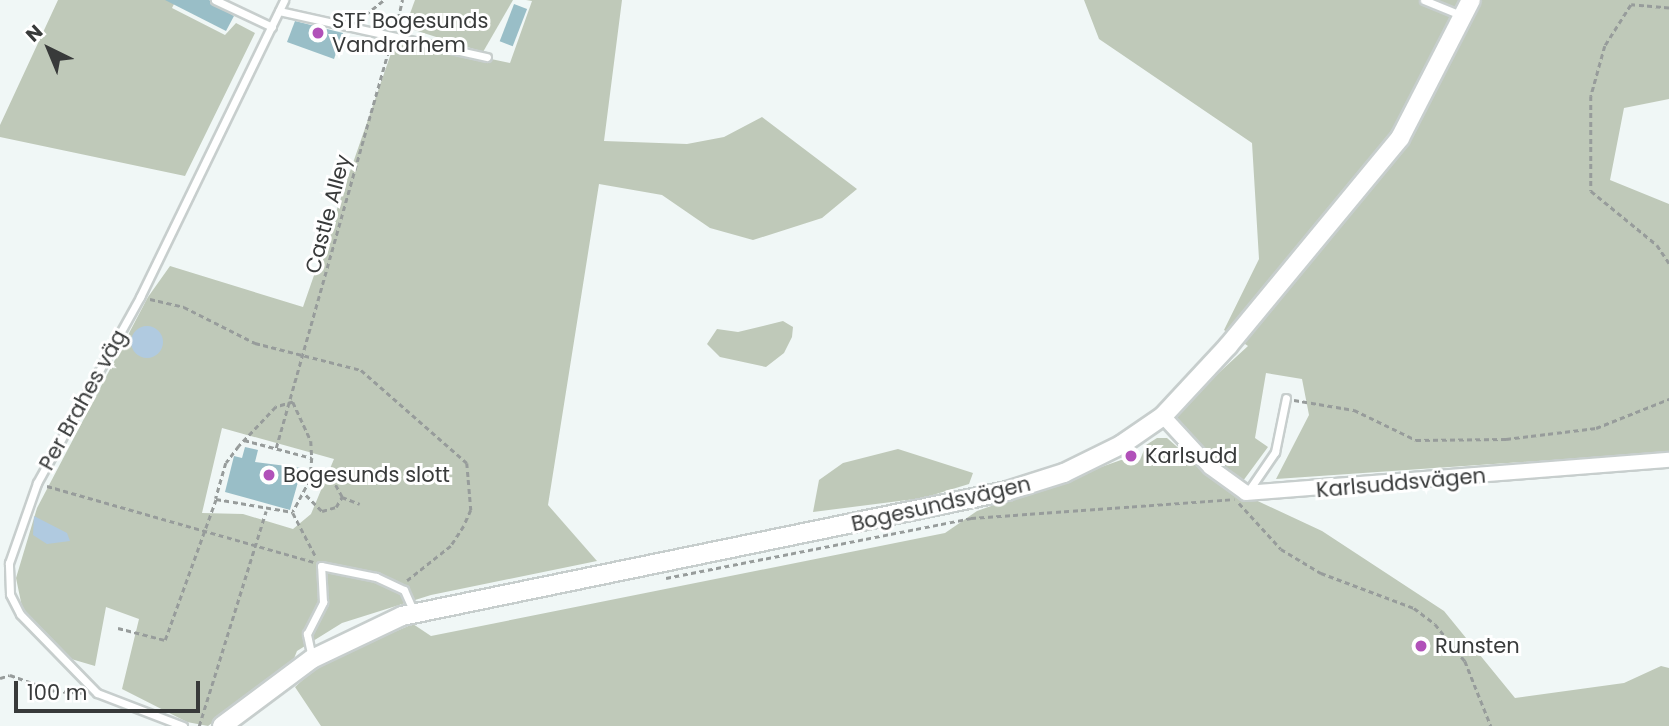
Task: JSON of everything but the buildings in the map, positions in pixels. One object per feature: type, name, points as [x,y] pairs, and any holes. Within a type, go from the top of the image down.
[{"type":"street","name":"Bogesundsvägen","points":[[222,726],[312,659],[364,631],[414,613],[1007,491],[1094,459],[1163,416],[1236,336],[1399,138],[1467,8]]},
{"type":"street","points":[[1163,416],[1201,458],[1242,496]]},
{"type":"street","name":"Karlsuddsvägen","points":[[1242,496],[1669,460]]},
{"type":"lane","points":[[215,0],[272,27]]},
{"type":"lane","name":"Per Brahes väg","points":[[183,726],[97,692],[36,634],[10,594],[15,538],[37,483],[140,297],[272,27],[282,0]]},
{"type":"lane","points":[[1424,0],[1467,8]]},
{"type":"lane","points":[[279,11],[393,33],[487,57]]},
{"type":"lane","points":[[1242,496],[1275,452],[1286,398]]},
{"type":"lane","points":[[312,659],[307,635],[323,602],[321,566],[376,577],[404,590],[414,613]]},
{"type":"path","points":[[351,27],[384,0]]},
{"type":"path","name":"Castle Alley","points":[[276,448],[293,402],[402,0]]},
{"type":"path","points":[[1669,8],[1631,5],[1605,46],[1591,96],[1591,191],[1657,244],[1669,263]]},
{"type":"path","points":[[140,297],[184,307],[255,343],[361,370],[467,463],[471,510],[464,526],[451,547],[409,577],[404,590]]},
{"type":"path","points":[[1286,398],[1354,410],[1416,440],[1506,439],[1596,428],[1669,399]]},
{"type":"path","points":[[118,628],[165,640],[216,499],[226,463],[276,407],[293,402],[311,441],[312,458],[306,494],[293,512]]},
{"type":"path","points":[[244,440],[312,458]]},
{"type":"path","points":[[310,480],[332,479],[342,498],[360,504]]},
{"type":"path","points":[[37,483],[321,566]]},
{"type":"path","points":[[306,494],[323,511],[336,507],[342,498]]},
{"type":"path","points":[[652,581],[971,518],[1242,496],[1248,518],[1281,549],[1321,573],[1414,608],[1434,624],[1465,661],[1491,726]]},
{"type":"path","points":[[216,499],[266,511],[293,512]]},
{"type":"path","points":[[199,726],[266,511]]},
{"type":"path","points":[[293,512],[321,566]]},
{"type":"path","points":[[0,678],[10,675],[55,691],[97,692]]},
{"type":"green space","points":[[58,0],[176,0],[172,8],[225,35],[236,23],[255,33],[185,176],[0,137],[0,125]]},
{"type":"green space","points":[[415,0],[513,0],[483,52],[405,27]]},
{"type":"green space","points":[[526,0],[622,0],[604,141],[687,144],[724,137],[762,117],[857,189],[822,218],[753,240],[710,228],[662,195],[599,184],[548,505],[597,561],[431,595],[342,623],[297,651],[293,661],[208,726],[187,722],[122,689],[139,619],[106,607],[95,666],[61,656],[22,607],[16,578],[37,508],[148,297],[170,266],[303,307],[396,39],[510,63],[532,1]],"holes":[[[222,428],[334,459],[311,514],[293,529],[243,514],[202,513]]]},
{"type":"green space","points":[[1084,0],[1669,0],[1669,99],[1624,108],[1610,180],[1669,204],[1669,452],[1276,479],[1309,415],[1302,379],[1266,373],[1255,438],[1268,447],[1240,485],[1177,428],[1174,414],[1248,346],[1224,330],[1259,259],[1252,143],[1099,39]]},
{"type":"green space","points":[[783,321],[793,327],[792,337],[784,353],[766,367],[720,357],[707,344],[717,329],[738,332]]},
{"type":"green space","points":[[1157,438],[1167,438],[1217,482],[1322,531],[1444,611],[1515,698],[1624,683],[1661,666],[1669,668],[1669,726],[321,726],[295,687],[321,663],[413,624],[431,636],[945,533],[977,511],[1121,460],[1140,460],[1146,445]]},
{"type":"green space","points":[[898,449],[973,473],[969,484],[923,498],[813,512],[819,480],[843,463]]},
{"type":"water","points":[[147,326],[158,331],[163,342],[158,353],[147,358],[136,353],[131,342],[136,331]]},
{"type":"water","points":[[34,516],[67,533],[70,541],[47,544],[33,535]]},
{"type":"place","name":"STF Bogesunds Vandrarhem","points":[[318,33]]},
{"type":"place","name":"Karlsudd","points":[[1131,456]]},
{"type":"place","name":"Bogesunds slott","points":[[269,475]]},
{"type":"place","name":"Runsten","points":[[1421,646]]}]
